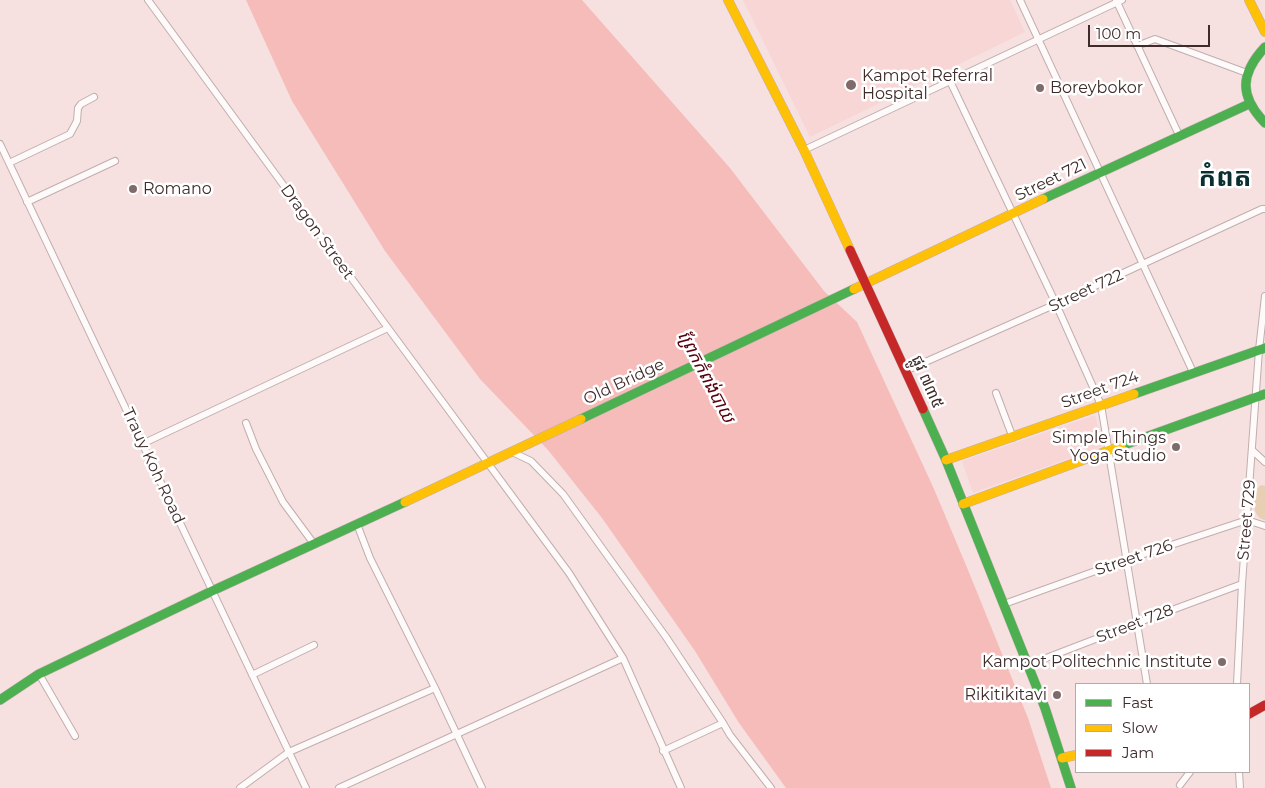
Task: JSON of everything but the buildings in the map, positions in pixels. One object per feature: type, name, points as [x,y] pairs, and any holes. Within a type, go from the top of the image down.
[{"type":"street","name":"Dragon Street","points":[[148,0],[569,573],[623,658],[663,751],[682,788]]},
{"type":"street","name":"ផ្លូវ ៧៣៥","points":[[728,0],[804,150],[946,460],[1045,708],[1071,788]]},
{"type":"street","points":[[1020,0],[1194,372]]},
{"type":"street","points":[[1249,0],[1265,32]]},
{"type":"street","points":[[804,150],[1119,1],[1137,46],[1179,135]]},
{"type":"street","points":[[1137,46],[1155,39],[1247,73]]},
{"type":"street","points":[[1265,47],[1253,60],[1247,73],[1245,87],[1249,104],[1255,114],[1265,123]]},
{"type":"street","points":[[950,82],[1056,304],[1101,405],[1148,683]]},
{"type":"street","points":[[9,163],[70,134],[77,121],[78,108],[81,104],[94,97]]},
{"type":"street","name":"Street 721","points":[[851,290],[1179,135],[1249,104]]},
{"type":"street","name":"Trauy Koh Road","points":[[0,144],[306,788]]},
{"type":"street","points":[[27,202],[115,161]]},
{"type":"street","name":"Street 722","points":[[905,371],[1265,209]]},
{"type":"street","name":"Old Bridge","points":[[0,700],[39,674],[851,290]]},
{"type":"street","name":"Street 729","points":[[1237,683],[1246,520],[1260,396],[1265,296]]},
{"type":"street","points":[[142,444],[388,328]]},
{"type":"street","name":"Street 724","points":[[946,460],[1262,349]]},
{"type":"street","points":[[996,393],[1013,438]]},
{"type":"street","points":[[963,504],[1260,396]]},
{"type":"street","points":[[246,423],[256,449],[283,502],[314,544]]},
{"type":"street","points":[[515,450],[531,461],[563,494],[666,637],[730,735],[771,788]]},
{"type":"street","points":[[1253,451],[1265,462]]},
{"type":"street","points":[[1246,520],[1265,526]]},
{"type":"street","name":"Street 726","points":[[1004,604],[1126,560],[1246,520]]},
{"type":"street","points":[[357,524],[386,592],[435,688],[482,788]]},
{"type":"street","name":"Street 728","points":[[1028,665],[1242,584]]},
{"type":"street","points":[[252,675],[314,645]]},
{"type":"street","points":[[339,788],[623,658]]},
{"type":"street","points":[[39,674],[74,736]]},
{"type":"street","points":[[240,788],[289,752],[435,688]]},
{"type":"street","points":[[1250,713],[1265,705]]},
{"type":"street","points":[[663,751],[723,723]]},
{"type":"street","points":[[1062,758],[1075,755]]},
{"type":"street","points":[[1180,785],[1189,773]]},
{"type":"street","points":[[1238,773],[1240,788]]},
{"type":"shaded area","name":"Kampot Referral Hospital","points":[[743,0],[1010,0],[1025,32],[810,137]]},
{"type":"shaded area","points":[[1095,415],[1103,446],[973,493],[962,461]]},
{"type":"shaded area","points":[[1261,485],[1265,486],[1265,520],[1261,519],[1256,513],[1254,505],[1255,495]]},
{"type":"water","name":"ព្រែកកំពង់បាយ","points":[[246,0],[582,0],[730,168],[824,291],[857,322],[934,489],[968,570],[1028,718],[1051,788],[786,788],[739,723],[695,651],[602,518],[548,450],[480,379],[385,251],[292,101]]},
{"type":"traffic: fast","points":[[1265,47],[1251,66],[1246,85],[1251,104],[1265,123]]},
{"type":"traffic: fast","points":[[1043,199],[1249,104]]},
{"type":"traffic: fast","points":[[581,419],[854,289]]},
{"type":"traffic: fast","points":[[1134,394],[1265,348]]},
{"type":"traffic: fast","points":[[1121,446],[1265,394]]},
{"type":"traffic: fast","points":[[923,409],[946,460],[1045,708],[1071,788]]},
{"type":"traffic: fast","points":[[0,700],[39,674],[212,591],[405,502]]},
{"type":"traffic: slow","points":[[728,0],[804,150],[850,250]]},
{"type":"traffic: slow","points":[[1249,0],[1265,32]]},
{"type":"traffic: slow","points":[[854,289],[1043,199]]},
{"type":"traffic: slow","points":[[946,460],[1134,394]]},
{"type":"traffic: slow","points":[[405,502],[581,419]]},
{"type":"traffic: slow","points":[[963,504],[1121,446]]},
{"type":"traffic: slow","points":[[1062,758],[1075,755]]},
{"type":"traffic: jam","points":[[850,250],[923,409]]},
{"type":"traffic: jam","points":[[1250,713],[1265,705]]},
{"type":"place","name":"Kampot Referral Hospital","points":[[851,85]]},
{"type":"place","name":"Boreybokor","points":[[1040,88]]},
{"type":"place","name":"Romano","points":[[133,189]]},
{"type":"place","name":"Simple Things Yoga Studio","points":[[1176,447]]},
{"type":"place","name":"Kampot Politechnic Institute","points":[[1222,662]]},
{"type":"place","name":"Rikitikitavi","points":[[1057,695]]},
{"type":"district","name":"កំពត","points":[[1225,178]]}]
